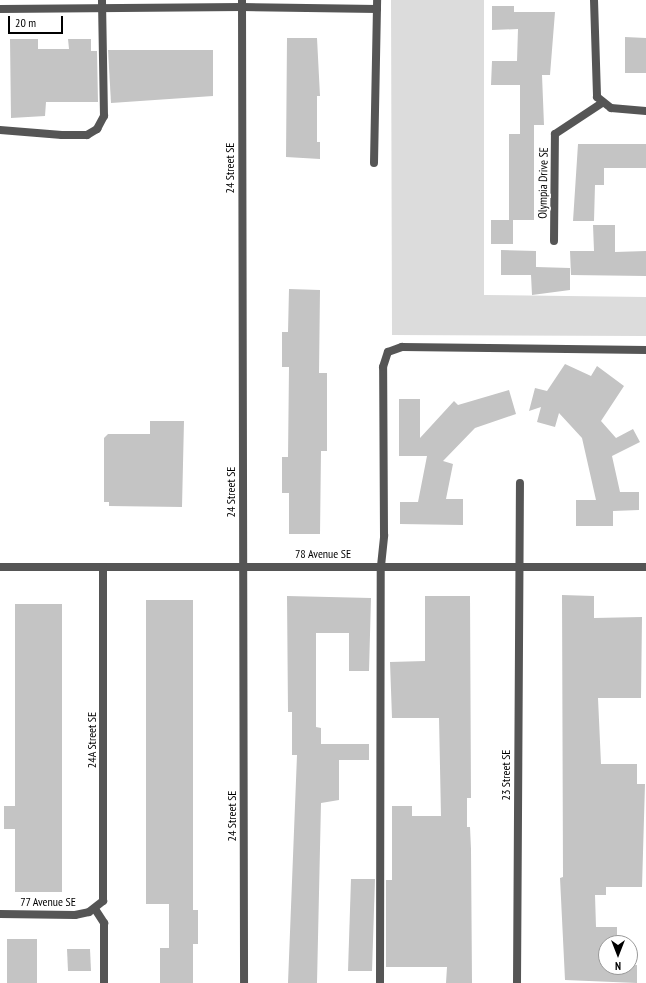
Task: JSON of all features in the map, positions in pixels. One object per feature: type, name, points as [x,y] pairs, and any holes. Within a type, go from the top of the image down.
[{"type":"street","points":[[374,163],[378,0]]},
{"type":"street","points":[[594,0],[595,85],[602,103],[611,108],[646,111]]},
{"type":"street","points":[[0,9],[102,4],[242,4],[378,9]]},
{"type":"street","points":[[0,130],[81,135],[97,129],[104,116],[102,4]]},
{"type":"street","name":"24 Street SE","points":[[242,4],[244,983]]},
{"type":"street","name":"Olympia Drive SE","points":[[554,241],[556,134],[602,103]]},
{"type":"street","points":[[380,983],[381,566],[384,535],[384,367],[388,352],[402,347],[646,350]]},
{"type":"street","name":"23 Street SE","points":[[517,983],[520,483]]},
{"type":"street","name":"78 Avenue SE","points":[[0,567],[646,567]]},
{"type":"street","name":"24A Street SE","points":[[95,909],[104,895],[103,567]]},
{"type":"street","points":[[95,909],[104,923],[104,983]]},
{"type":"street","name":"77 Avenue SE","points":[[0,914],[75,915],[95,909]]},
{"type":"shaded area","points":[[391,0],[484,0],[484,295],[646,297],[646,336],[392,335]]},
{"type":"building","points":[[492,6],[514,6],[514,12],[555,12],[550,75],[542,75],[544,125],[534,125],[534,220],[509,220],[509,134],[520,134],[520,85],[491,85],[492,61],[517,61],[518,29],[492,30]]},
{"type":"building","points":[[625,37],[646,38],[646,73],[625,73]]},
{"type":"building","points":[[287,38],[317,38],[320,96],[317,96],[317,142],[320,142],[320,159],[286,157]]},
{"type":"building","points":[[10,39],[38,39],[38,49],[69,49],[68,39],[91,39],[91,51],[97,51],[98,102],[46,102],[45,116],[11,118]]},
{"type":"building","points":[[108,50],[213,50],[213,96],[111,103]]},
{"type":"building","points":[[578,144],[646,144],[646,168],[604,168],[604,185],[595,185],[594,221],[573,221]]},
{"type":"building","points":[[491,220],[513,220],[513,244],[491,244]]},
{"type":"building","points":[[593,225],[615,225],[615,252],[646,251],[646,276],[571,275],[570,251],[594,251]]},
{"type":"building","points":[[501,250],[536,251],[536,267],[570,268],[570,290],[532,295],[531,275],[501,275]]},
{"type":"building","points":[[289,289],[320,290],[319,373],[327,373],[327,451],[321,451],[320,534],[289,534],[289,493],[282,493],[282,457],[288,457],[289,367],[282,367],[282,332],[288,332]]},
{"type":"building","points":[[565,364],[591,376],[597,366],[624,386],[601,421],[616,438],[633,429],[640,442],[612,456],[620,492],[639,492],[639,510],[613,511],[613,526],[576,526],[576,500],[596,500],[582,438],[559,413],[555,427],[537,422],[541,407],[529,411],[535,388],[547,391]]},
{"type":"building","points":[[509,390],[516,414],[475,428],[443,461],[453,464],[446,499],[463,499],[463,525],[400,524],[400,502],[418,502],[427,456],[399,456],[399,399],[420,399],[420,438],[454,401],[458,405]]},
{"type":"building","points":[[150,421],[184,421],[182,507],[109,506],[109,502],[104,502],[104,438],[108,434],[150,434]]},
{"type":"building","points":[[562,595],[594,596],[594,618],[642,617],[641,698],[598,698],[601,764],[637,764],[637,784],[645,784],[642,887],[606,887],[606,895],[595,895],[596,927],[617,927],[617,935],[598,935],[598,975],[637,975],[637,983],[565,980],[560,878],[563,877]]},
{"type":"building","points":[[287,596],[371,598],[369,671],[349,671],[349,633],[316,633],[316,727],[321,728],[321,744],[369,744],[369,760],[339,760],[339,800],[321,803],[317,983],[288,983],[297,755],[292,755],[292,712],[288,712]]},
{"type":"building","points":[[425,596],[470,596],[471,798],[467,798],[467,827],[470,827],[471,849],[472,983],[446,983],[447,967],[386,967],[386,880],[392,880],[392,806],[412,806],[412,816],[441,816],[439,718],[392,718],[390,662],[425,661]]},
{"type":"building","points":[[146,600],[193,600],[193,910],[198,910],[198,944],[193,944],[193,983],[160,983],[160,948],[169,948],[169,904],[146,904]]},
{"type":"building","points":[[15,604],[62,604],[62,892],[15,892],[15,829],[4,829],[4,806],[15,806]]},
{"type":"building","points":[[351,879],[375,879],[372,971],[348,971]]},
{"type":"building","points":[[7,939],[37,939],[37,983],[7,983]]},
{"type":"building","points":[[67,949],[90,949],[91,971],[68,971]]}]
